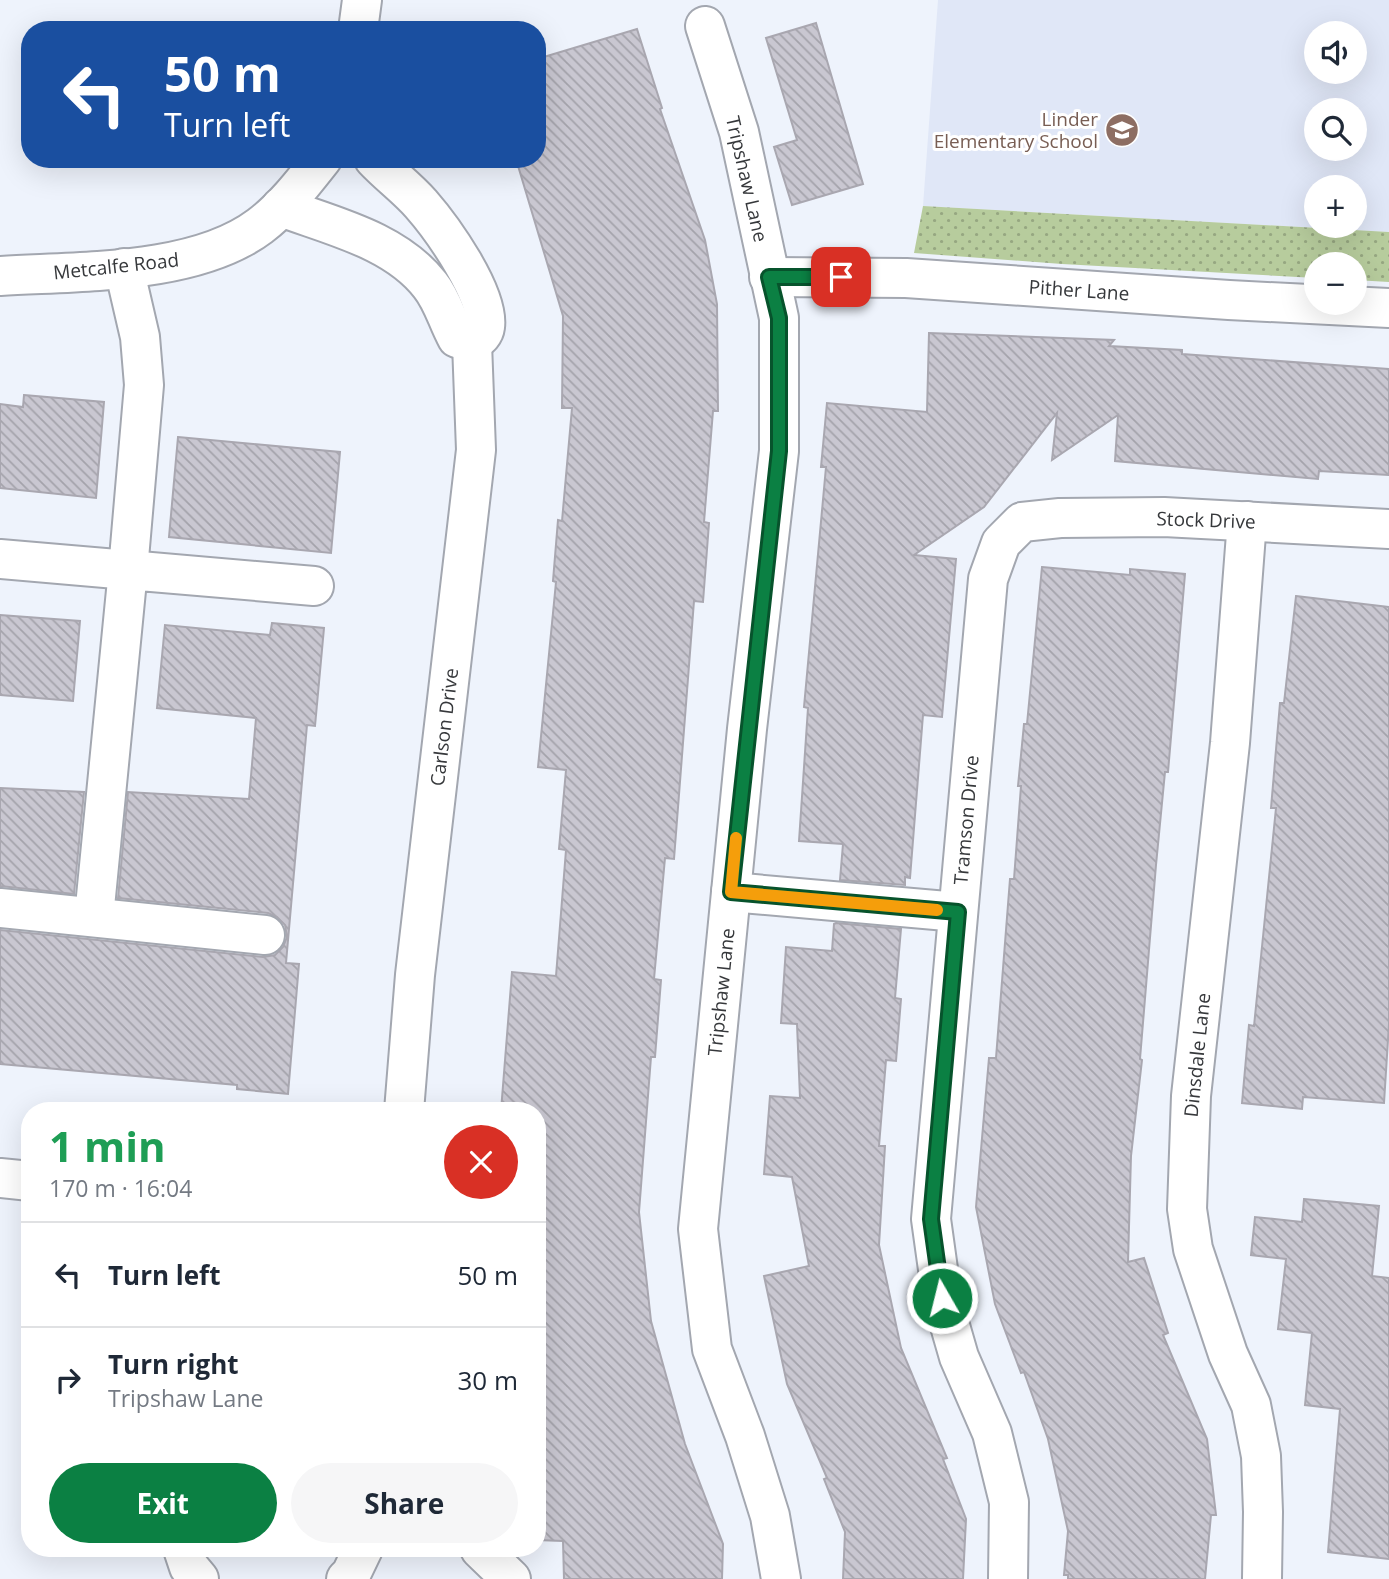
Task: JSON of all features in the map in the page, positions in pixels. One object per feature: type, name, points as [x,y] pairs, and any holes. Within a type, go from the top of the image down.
[{"type":"street","points":[[359,21],[362,0]]},
{"type":"street","name":"Tripshaw Lane","points":[[705,26],[738,132],[779,318],[779,451],[698,1229],[712,1349],[745,1437],[770,1516],[781,1579]]},
{"type":"street","name":"Metcalfe Road","points":[[0,276],[176,263],[240,239],[261,226],[314,168]]},
{"type":"street","name":"Carlson Drive","points":[[384,168],[420,202],[456,251],[469,272],[485,316],[483,333],[472,343],[476,450],[415,975],[405,1102]]},
{"type":"street","points":[[281,207],[367,239],[398,255],[421,276],[442,302],[457,338],[472,343]]},
{"type":"street","points":[[421,276],[456,251]]},
{"type":"street","points":[[94,917],[144,385],[140,337],[124,268]]},
{"type":"street","name":"Pither Lane","points":[[769,277],[906,278],[1389,308]]},
{"type":"street","name":"Stock Drive","points":[[1022,522],[1060,518],[1164,517],[1389,529]]},
{"type":"street","name":"Dinsdale Lane","points":[[1247,521],[1230,743],[1191,1096],[1187,1209],[1193,1250],[1228,1354],[1251,1405],[1261,1467],[1262,1579]]},
{"type":"street","name":"Tramson Drive","points":[[1008,1579],[1009,1502],[992,1433],[960,1357],[942,1298],[931,1219],[988,579],[1001,543],[1022,522]]},
{"type":"street","points":[[0,559],[314,586]]},
{"type":"street","points":[[731,892],[958,912]]},
{"type":"street","points":[[0,908],[265,935]]},
{"type":"street","points":[[0,1178],[21,1180]]},
{"type":"street","points":[[186,1557],[199,1579]]},
{"type":"street","points":[[346,1579],[359,1557]]},
{"type":"street","points":[[488,1557],[511,1579]]},
{"type":"shaded area","name":"Linder Elementary School","points":[[938,0],[1389,0],[1389,232],[1367,231],[1367,175],[1304,175],[1304,227],[923,206]]},
{"type":"green space","points":[[923,206],[1304,227],[1304,238],[1367,238],[1367,231],[1389,232],[1389,282],[1367,281],[1367,252],[1304,252],[1304,277],[914,253]]},
{"type":"building","points":[[816,23],[863,184],[792,205],[774,147],[797,140],[766,38]]},
{"type":"building","points":[[637,29],[662,108],[660,109],[705,240],[717,304],[718,411],[713,411],[704,522],[709,523],[703,602],[694,601],[674,859],[665,858],[654,979],[661,980],[655,1057],[651,1057],[639,1212],[651,1321],[685,1444],[723,1544],[722,1579],[564,1579],[563,1541],[546,1540],[546,1102],[502,1102],[512,972],[556,976],[566,850],[559,849],[566,770],[538,767],[556,582],[553,581],[558,520],[562,521],[572,408],[562,408],[563,316],[519,168],[546,168],[546,56]]},
{"type":"building","points":[[929,333],[1114,340],[1109,346],[1389,369],[1389,475],[1319,471],[1318,479],[1115,461],[1118,415],[1052,460],[1057,413],[984,507],[914,555],[956,559],[942,717],[923,715],[910,878],[905,877],[905,885],[840,880],[843,844],[799,841],[808,708],[804,707],[826,467],[821,467],[827,403],[927,412]]},
{"type":"building","points":[[24,395],[104,402],[96,498],[0,488],[0,404],[23,407]]},
{"type":"building","points":[[178,437],[340,452],[331,553],[169,537]]},
{"type":"building","points":[[1042,567],[1130,575],[1130,569],[1185,574],[1131,1156],[1128,1262],[1144,1258],[1168,1333],[1163,1335],[1207,1439],[1216,1515],[1211,1515],[1205,1579],[1068,1579],[1068,1575],[1064,1575],[1068,1531],[1048,1439],[1024,1372],[1021,1373],[995,1304],[976,1207],[989,1058],[996,1058],[1010,879],[1014,879],[1021,786],[1018,786],[1024,724],[1027,724]]},
{"type":"building","points":[[1296,596],[1389,607],[1389,1024],[1384,1103],[1303,1097],[1302,1109],[1242,1103],[1249,1025],[1254,1026],[1276,808],[1271,808],[1280,703],[1284,703]]},
{"type":"building","points":[[0,615],[80,621],[73,701],[0,695]]},
{"type":"building","points":[[272,623],[324,628],[315,726],[307,725],[286,963],[299,964],[288,1094],[237,1089],[237,1085],[0,1064],[0,930],[263,957],[275,955],[283,947],[287,937],[285,925],[268,913],[118,898],[128,792],[249,799],[256,718],[157,708],[165,625],[270,635]]},
{"type":"building","points":[[0,788],[84,792],[74,894],[0,886]]},
{"type":"building","points":[[836,923],[901,929],[895,998],[901,999],[896,1061],[886,1060],[879,1146],[885,1146],[879,1245],[901,1348],[947,1458],[943,1459],[966,1519],[963,1579],[843,1579],[845,1532],[824,1479],[827,1478],[787,1384],[764,1276],[809,1266],[792,1177],[764,1174],[770,1096],[800,1098],[797,1024],[781,1023],[786,947],[832,951]]},
{"type":"building","points":[[1304,1199],[1379,1206],[1372,1276],[1389,1278],[1389,1559],[1328,1552],[1340,1409],[1305,1405],[1312,1333],[1278,1329],[1286,1259],[1251,1255],[1255,1217],[1302,1222]]},
{"type":"slow traffic","points":[[736,838],[731,892],[937,910]]},
{"type":"place","name":"Linder Elementary School","points":[[1122,130]]},
{"type":"route","points":[[841,277],[769,277],[779,318],[779,451],[731,892],[958,912],[931,1219],[942,1298]]}]
